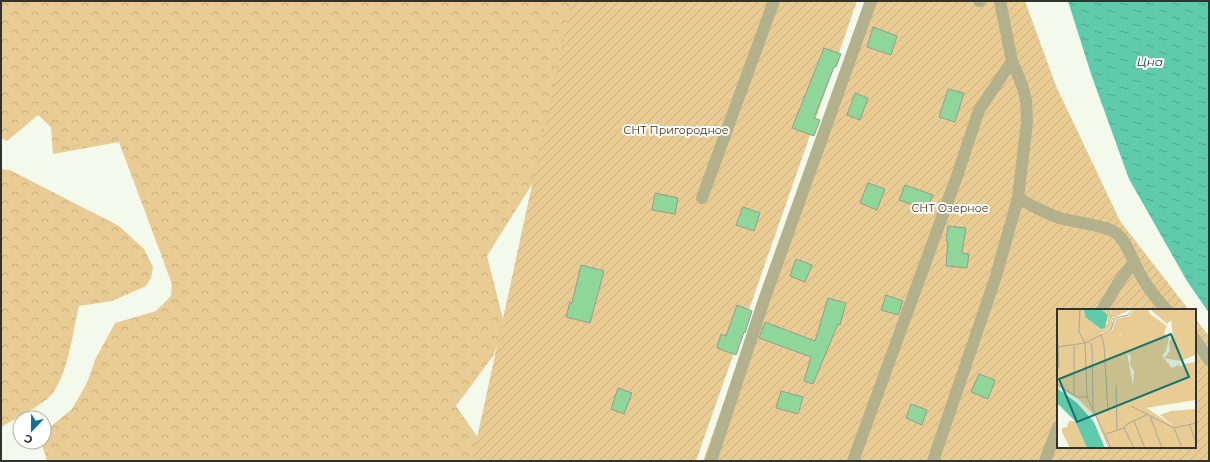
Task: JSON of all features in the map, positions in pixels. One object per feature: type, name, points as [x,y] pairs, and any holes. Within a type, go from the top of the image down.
[{"type":"lane","points":[[702,198],[774,1]]},
{"type":"lane","points":[[711,461],[764,300],[871,1]]},
{"type":"lane","points":[[933,461],[996,276],[1018,198],[1027,122],[1026,100],[1022,84],[1012,60],[1000,1]]},
{"type":"lane","points":[[853,461],[957,176],[979,110],[1012,60]]},
{"type":"lane","points":[[1018,198],[1039,211],[1059,218],[1116,233],[1126,244],[1153,296],[1166,309]]},
{"type":"lane","points":[[1103,309],[1120,280],[1134,262]]},
{"type":"lane","points":[[1196,340],[1209,360]]},
{"type":"lane","points":[[1045,461],[1057,430]]},
{"type":"green space","points":[[1,1],[614,1],[539,173],[487,256],[505,327],[493,356],[456,406],[494,461],[47,461],[44,450],[52,450],[52,425],[72,409],[87,383],[95,360],[115,323],[156,311],[171,296],[172,284],[119,142],[53,154],[51,127],[38,115],[7,141],[1,138]]},
{"type":"green space","name":"СНТ Пригородное","points":[[572,1],[857,1],[696,461],[472,461]]},
{"type":"green space","name":"СНТ Озерное","points":[[865,1],[1025,1],[1056,86],[1120,221],[1188,309],[1057,309],[1057,448],[1196,448],[1196,319],[1209,336],[1209,461],[703,461]]},
{"type":"green space","points":[[1,169],[10,170],[119,226],[144,249],[153,267],[151,278],[146,286],[112,301],[79,306],[64,370],[53,392],[46,400],[32,410],[12,410],[12,421],[1,427]]},
{"type":"water","name":"Цна","points":[[1068,1],[1209,1],[1209,313],[1187,281],[1129,179],[1091,74]]},
{"type":"building","points":[[873,27],[897,36],[891,55],[867,47]]},
{"type":"building","points":[[824,48],[841,54],[836,67],[834,67],[814,118],[820,120],[814,136],[792,128]]},
{"type":"building","points":[[948,89],[964,93],[955,122],[939,117]]},
{"type":"building","points":[[855,93],[868,98],[860,120],[847,115]]},
{"type":"building","points":[[868,183],[885,189],[877,210],[860,203]]},
{"type":"building","points":[[905,185],[933,195],[927,210],[899,200]]},
{"type":"building","points":[[655,193],[678,198],[675,214],[652,210]]},
{"type":"building","points":[[743,207],[760,213],[754,231],[736,225]]},
{"type":"building","points":[[948,226],[966,228],[962,253],[969,254],[967,268],[946,266],[948,241],[946,241]]},
{"type":"building","points":[[796,259],[812,265],[805,282],[790,276]]},
{"type":"building","points":[[581,265],[604,271],[590,323],[566,317],[570,302],[572,303]]},
{"type":"building","points":[[886,295],[903,301],[898,315],[881,310]]},
{"type":"building","points":[[828,298],[846,303],[840,325],[838,324],[813,384],[804,381],[811,357],[759,338],[765,322],[815,341]]},
{"type":"building","points":[[737,305],[752,311],[736,355],[717,348],[721,334],[726,336]]},
{"type":"building","points":[[979,374],[995,380],[988,399],[971,392]]},
{"type":"building","points":[[618,388],[632,393],[624,414],[611,409]]},
{"type":"building","points":[[781,391],[803,397],[798,414],[776,408]]},
{"type":"building","points":[[911,404],[927,410],[922,425],[906,418]]}]
